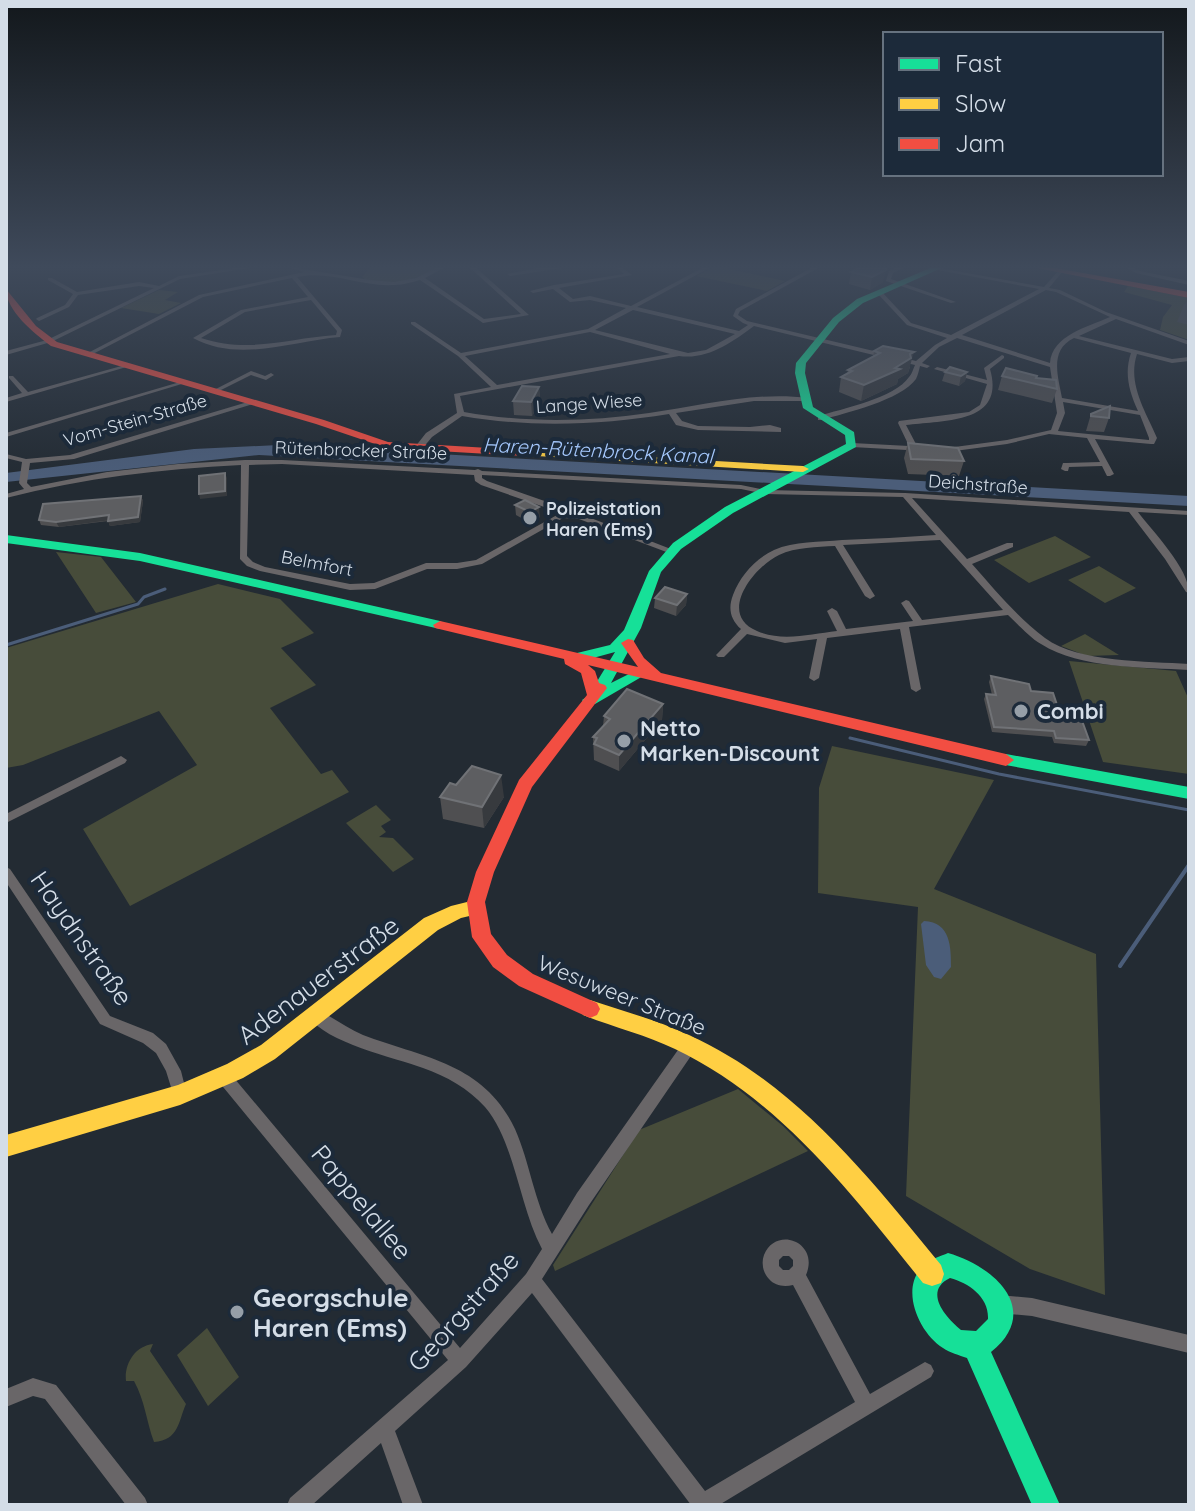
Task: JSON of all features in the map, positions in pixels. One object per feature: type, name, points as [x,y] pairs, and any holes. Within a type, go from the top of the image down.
[{"type":"main road","points":[[43,337],[87,355],[320,422],[380,443],[802,471]]},
{"type":"main road","points":[[475,908],[482,877],[519,797],[537,765],[616,666],[662,561],[702,529],[852,445],[850,434],[811,413],[806,399],[800,368],[823,337]]},
{"type":"main road","points":[[6,539],[112,552],[223,574],[650,674],[858,728],[1103,781],[1189,793]]},
{"type":"main road","points":[[570,655],[615,648],[631,635]]},
{"type":"main road","points":[[631,635],[639,661],[650,674]]},
{"type":"main road","points":[[570,655],[588,671],[592,697]]},
{"type":"main road","points":[[592,697],[650,674]]},
{"type":"main road","name":"Adenauerstraße","points":[[6,1146],[180,1095],[224,1077],[268,1052],[431,924],[458,911],[475,908]]},
{"type":"main road","name":"Wesuweer Straße","points":[[475,908],[484,941],[492,953],[534,986],[690,1045],[757,1082],[827,1144],[932,1274]]},
{"type":"main road","points":[[948,1265],[966,1267],[983,1277],[998,1304],[1000,1316],[993,1335],[975,1345],[956,1341],[931,1318],[925,1297],[932,1274],[948,1265]]},
{"type":"main road","points":[[975,1345],[1046,1505]]},
{"type":"street","points":[[6,353],[58,337]]},
{"type":"street","points":[[87,355],[123,337]]},
{"type":"street","points":[[199,337],[196,338],[218,345],[254,348],[332,337]]},
{"type":"street","points":[[433,337],[460,355],[495,387]]},
{"type":"street","points":[[460,355],[556,337]]},
{"type":"street","points":[[614,337],[689,356],[733,337]]},
{"type":"street","points":[[810,337],[927,366]]},
{"type":"street","points":[[946,337],[1053,366]]},
{"type":"street","points":[[821,418],[879,400],[897,391],[917,373],[918,365],[953,337]]},
{"type":"street","points":[[1054,433],[1061,413],[1053,366],[1054,353],[1071,337]]},
{"type":"street","points":[[1074,337],[1172,361],[1189,359]]},
{"type":"street","points":[[950,338],[977,350],[1004,354]]},
{"type":"street","points":[[939,450],[1054,433],[1151,442],[1153,438],[1129,376],[1129,364],[1134,353]]},
{"type":"street","points":[[419,447],[429,435],[461,414],[456,395],[679,354]]},
{"type":"street","points":[[914,449],[902,423],[975,412],[983,406],[991,383],[987,368],[1004,354]]},
{"type":"street","points":[[6,400],[127,366]]},
{"type":"street","points":[[937,369],[991,383]]},
{"type":"street","points":[[213,392],[251,373],[266,378],[271,375]]},
{"type":"street","points":[[11,377],[27,394]]},
{"type":"street","points":[[6,435],[182,383]]},
{"type":"street","name":"Lange Wiese","points":[[461,414],[496,421],[553,424],[671,412],[750,397],[806,399]]},
{"type":"street","points":[[1058,399],[1144,414]]},
{"type":"street","name":"Vom-Stein-Straße","points":[[6,456],[27,464],[71,457],[251,403]]},
{"type":"street","name":"Lange Wiese","points":[[671,412],[674,419],[687,426],[751,429]]},
{"type":"street","points":[[1090,437],[1110,474]]},
{"type":"street","points":[[852,445],[928,450]]},
{"type":"street","name":"Rütenbrocker Straße","points":[[6,496],[26,486],[245,462],[478,471],[770,489]]},
{"type":"street","name":"Belmfort","points":[[245,462],[243,557],[250,564],[263,569],[350,587],[384,584],[426,566],[479,562],[562,515]]},
{"type":"street","points":[[1065,469],[1066,465],[1073,463],[1105,464]]},
{"type":"street","points":[[26,486],[27,464]]},
{"type":"street","points":[[478,471],[480,481],[553,507],[562,515],[580,517],[672,551]]},
{"type":"street","name":"Deichstraße","points":[[770,489],[1189,513]]},
{"type":"street","points":[[905,495],[1010,612],[1044,642],[1077,656],[1189,667]]},
{"type":"street","points":[[1133,511],[1189,590]]},
{"type":"street","points":[[942,537],[793,547],[760,562],[745,577],[736,595],[735,613],[746,629],[760,637],[785,640],[1010,612]]},
{"type":"street","points":[[838,544],[870,596]]},
{"type":"street","points":[[966,563],[1010,545]]},
{"type":"street","points":[[906,603],[919,623]]},
{"type":"street","points":[[832,611],[843,632]]},
{"type":"street","points":[[904,626],[916,689]]},
{"type":"street","points":[[721,655],[746,629]]},
{"type":"street","points":[[814,678],[823,635]]},
{"type":"street","points":[[6,819],[121,760]]},
{"type":"street","name":"Haydnstraße","points":[[6,872],[105,1020],[117,1028],[149,1039],[164,1051],[180,1095]]},
{"type":"street","points":[[315,1015],[351,1039],[415,1056],[464,1080],[490,1102],[507,1131],[539,1230],[551,1249]]},
{"type":"street","name":"Georgstraße","points":[[297,1505],[460,1361],[532,1280],[690,1045]]},
{"type":"street","name":"Pappelallee","points":[[224,1077],[460,1361]]},
{"type":"street","points":[[797,1276],[866,1405]]},
{"type":"street","points":[[532,1280],[702,1504],[925,1371]]},
{"type":"street","points":[[998,1304],[1032,1307],[1189,1344]]},
{"type":"street","points":[[6,1398],[33,1387],[50,1391],[138,1505]]},
{"type":"street","points":[[385,1429],[413,1505]]},
{"type":"green space","points":[[1055,536],[1091,557],[1029,583],[994,560]]},
{"type":"green space","points":[[56,552],[101,557],[136,602],[96,613]]},
{"type":"green space","points":[[1099,566],[1136,588],[1105,603],[1068,580]]},
{"type":"green space","points":[[218,584],[280,599],[314,633],[281,648],[316,685],[270,708],[321,774],[332,770],[349,792],[130,906],[83,829],[197,765],[159,711],[23,765],[6,768],[6,648]]},
{"type":"green space","points":[[1085,634],[1119,655],[1087,656],[1061,646]]},
{"type":"green space","points":[[1069,661],[1176,671],[1189,700],[1189,774],[1103,762]]},
{"type":"green space","points":[[832,746],[994,780],[934,889],[1096,954],[1105,1295],[1030,1269],[906,1196],[918,907],[818,893],[819,788]]},
{"type":"green space","points":[[376,805],[391,820],[381,826],[386,832],[379,837],[393,838],[414,859],[393,872],[346,823]]},
{"type":"green space","points":[[738,1089],[808,1151],[555,1271],[553,1265],[639,1130]]},
{"type":"green space","points":[[207,1328],[239,1377],[208,1406],[177,1355]]},
{"type":"green space","points":[[153,1344],[150,1351],[186,1404],[173,1434],[154,1442],[138,1388],[134,1381],[126,1381],[129,1362],[136,1352]]},
{"type":"water","points":[[278,445],[1189,496],[1189,506],[259,455],[6,482],[6,473],[194,449]]},
{"type":"water","points":[[924,921],[940,926],[948,937],[951,967],[941,979],[934,977],[926,965],[921,924]]},
{"type":"building","points":[[883,346],[914,352],[910,354],[911,358],[895,368],[900,369],[864,385],[841,377],[880,353],[874,351]]},
{"type":"building","points":[[950,367],[967,372],[961,376],[945,372]]},
{"type":"building","points":[[1006,368],[1036,378],[1056,380],[1057,389],[1002,376]]},
{"type":"building","points":[[522,386],[539,387],[531,402],[513,401]]},
{"type":"building","points":[[1110,406],[1109,418],[1091,416],[1091,414]]},
{"type":"building","points":[[908,443],[958,448],[964,461],[911,459]]},
{"type":"building","points":[[225,473],[225,491],[199,494],[199,476]]},
{"type":"building","points":[[141,496],[138,517],[108,521],[109,515],[56,522],[39,520],[43,504]]},
{"type":"building","points":[[525,500],[539,507],[530,512],[515,505]]},
{"type":"building","points":[[665,587],[687,594],[677,605],[655,598]]},
{"type":"building","name":"Combi","points":[[991,676],[1029,684],[1031,691],[1053,693],[1061,717],[1081,718],[1089,740],[1056,738],[1054,731],[994,727],[986,694],[996,695]]},
{"type":"building","points":[[627,689],[663,704],[619,755],[594,744],[597,738],[593,737],[610,719],[604,716]]},
{"type":"building","points":[[472,766],[501,775],[482,807],[440,797],[450,783],[456,785]]},
{"type":"waterway","points":[[6,645],[138,604],[144,597],[165,589]]},
{"type":"waterway","points":[[850,738],[999,774],[1189,810]]},
{"type":"waterway","points":[[1120,966],[1189,865]]},
{"type":"traffic: fast","points":[[600,688],[622,653],[655,571],[677,546],[729,510],[852,445],[850,434],[808,408],[800,373],[801,363],[823,337]]},
{"type":"traffic: fast","points":[[6,539],[140,557],[440,625]]},
{"type":"traffic: fast","points":[[582,656],[615,648],[634,628]]},
{"type":"traffic: fast","points":[[590,700],[643,672]]},
{"type":"traffic: fast","points":[[1006,760],[1189,793]]},
{"type":"traffic: fast","points":[[948,1265],[981,1280],[997,1299],[1001,1310],[1000,1321],[994,1333],[982,1343],[968,1345],[954,1340],[931,1317],[925,1302],[925,1287],[932,1274],[948,1265]]},
{"type":"traffic: fast","points":[[975,1345],[1046,1505]]},
{"type":"traffic: slow","points":[[524,453],[803,469]]},
{"type":"traffic: slow","points":[[6,1146],[180,1095],[235,1071],[268,1052],[431,924],[458,911],[475,908]]},
{"type":"traffic: slow","points":[[590,1009],[683,1042],[757,1087],[821,1143],[932,1274]]},
{"type":"traffic: jam","points":[[44,337],[54,344],[320,422],[387,445],[524,453]]},
{"type":"traffic: jam","points":[[440,625],[1006,760]]},
{"type":"traffic: jam","points":[[628,643],[639,661],[654,673]]},
{"type":"traffic: jam","points":[[570,661],[588,671],[594,694]]},
{"type":"traffic: jam","points":[[590,1009],[526,980],[500,961],[482,937],[476,902],[485,872],[525,784],[600,688]]},
{"type":"place","name":"Polizeistation Haren (Ems)","points":[[530,518]]},
{"type":"place","name":"Combi","points":[[1021,711]]},
{"type":"place","name":"Netto Marken-Discount","points":[[624,741]]},
{"type":"place","name":"Georgschule Haren (Ems)","points":[[237,1312]]},
{"type":"water label","name":"Haren-Rütenbrock Kanal","points":[[598,450]]}]
